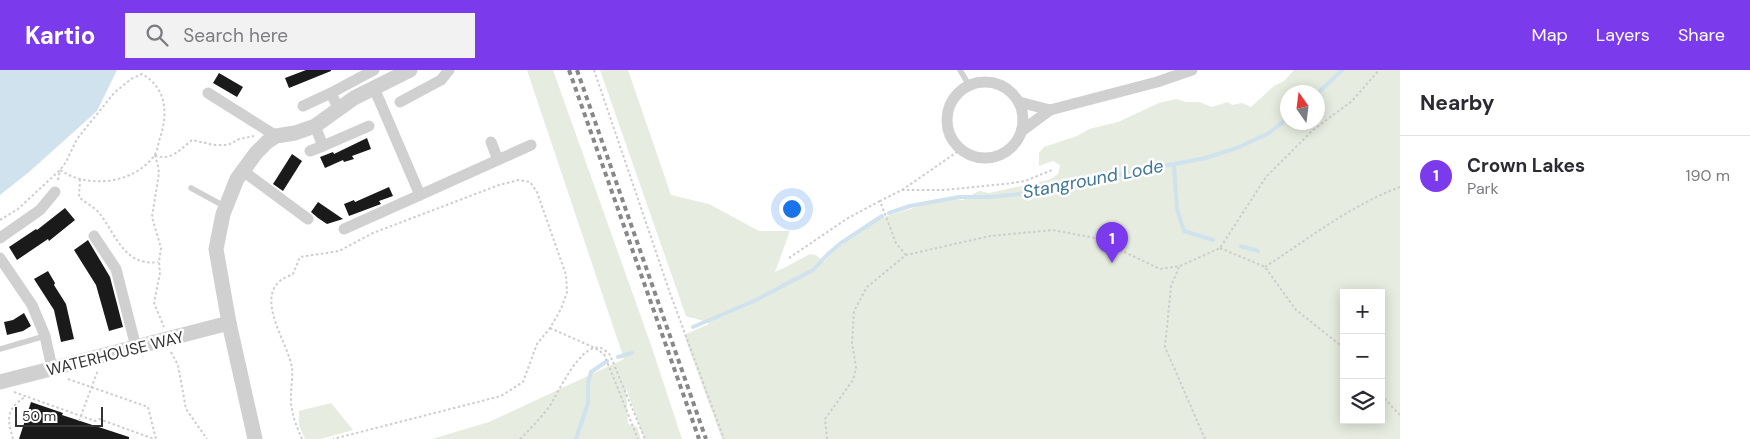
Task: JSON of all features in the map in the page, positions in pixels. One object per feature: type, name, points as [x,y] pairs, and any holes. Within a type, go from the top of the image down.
[{"type":"street","points":[[303,106],[374,70]]},
{"type":"street","points":[[255,439],[229,323],[216,249],[226,206],[237,179],[272,139],[315,126],[354,98],[410,70]]},
{"type":"street","points":[[400,102],[441,80],[449,70]]},
{"type":"street","points":[[1022,130],[1050,110],[1157,82],[1192,70]]},
{"type":"street","points":[[988,82],[1006,88],[1019,102],[1024,116],[1022,130],[1013,147],[996,157],[977,158],[960,150],[949,134],[946,115],[954,97],[969,85],[988,82]]},
{"type":"street","points":[[374,88],[420,195]]},
{"type":"street","points":[[208,93],[272,139]]},
{"type":"street","points":[[331,93],[338,108]]},
{"type":"street","points":[[1019,102],[1050,110]]},
{"type":"street","points":[[315,126],[323,146]]},
{"type":"street","points":[[310,152],[369,126]]},
{"type":"street","points":[[491,142],[498,160]]},
{"type":"street","points":[[344,229],[531,145]]},
{"type":"street","points":[[243,171],[308,219]]},
{"type":"street","points":[[0,238],[40,210],[55,192]]},
{"type":"street","points":[[94,236],[116,269],[136,347]]},
{"type":"street","points":[[0,258],[32,305],[44,336],[52,368]]},
{"type":"street","name":"WATERHOUSE WAY","points":[[0,382],[229,323]]},
{"type":"lane","points":[[960,70],[969,85]]},
{"type":"lane","points":[[191,188],[226,206]]},
{"type":"lane","points":[[0,349],[44,336]]},
{"type":"path","points":[[0,220],[18,209],[60,170],[77,139],[114,93],[131,79],[142,74],[144,70]]},
{"type":"path","points":[[594,70],[670,293],[724,439]]},
{"type":"path","points":[[827,439],[825,419],[853,380],[856,367],[852,343],[854,310],[867,286],[906,255],[990,236],[1053,230],[1095,238],[1160,269],[1180,266],[1220,248],[1266,176],[1312,130],[1352,101],[1379,70]]},
{"type":"path","points":[[60,170],[67,175],[80,179],[106,182],[126,176],[141,168],[155,155],[166,116],[160,91],[152,80],[142,74]]},
{"type":"path","points":[[155,155],[161,158],[169,156],[180,151],[192,140],[214,145],[228,145],[240,139],[257,135],[272,139]]},
{"type":"path","points":[[790,258],[848,218],[902,190],[960,150]]},
{"type":"path","points":[[155,155],[159,174],[152,217],[161,248],[158,262],[160,273],[154,303],[160,320],[171,339],[169,348],[178,365],[186,409],[207,439]]},
{"type":"path","points":[[902,190],[945,190],[1012,183],[1025,181],[1052,170]]},
{"type":"path","points":[[80,179],[79,197],[98,212],[120,246],[140,262],[158,262]]},
{"type":"path","points":[[302,439],[294,420],[290,398],[292,368],[274,322],[271,305],[274,290],[279,282],[293,274],[300,257],[339,251],[380,230],[499,185],[519,180],[530,182],[537,192],[566,275],[567,292],[561,309],[550,328],[536,344],[523,382],[501,396],[333,439]]},
{"type":"path","points":[[1265,267],[1335,220],[1400,187]]},
{"type":"path","points":[[880,201],[896,243],[906,255]]},
{"type":"path","points":[[1220,248],[1265,267],[1296,310],[1340,345]]},
{"type":"path","points":[[1180,266],[1171,286],[1165,347],[1205,439]]},
{"type":"path","points":[[550,328],[595,348],[604,354],[638,439]]},
{"type":"path","points":[[520,439],[550,406],[563,381],[584,353],[595,348],[602,348],[610,355],[645,439]]},
{"type":"path","points":[[79,421],[103,356]]},
{"type":"path","points":[[52,368],[66,378],[148,407],[155,439]]},
{"type":"path","points":[[13,391],[95,421],[99,419],[155,439]]},
{"type":"path","points":[[13,439],[8,421],[11,410],[15,403],[26,396]]},
{"type":"path","points":[[1385,399],[1400,414]]},
{"type":"shaded area","points":[[527,70],[553,70],[651,345],[682,439],[644,439],[626,388],[628,424],[637,427],[641,439],[432,439],[489,422],[624,359]]},
{"type":"shaded area","points":[[600,70],[628,70],[671,195],[709,204],[759,231],[790,231],[775,272],[810,254],[816,255],[824,262],[831,253],[877,219],[946,198],[963,200],[979,191],[989,193],[1049,180],[1058,174],[1060,165],[1053,161],[1039,166],[1039,153],[1044,147],[1077,136],[1089,129],[1118,122],[1159,103],[1176,99],[1186,102],[1199,102],[1212,107],[1228,102],[1232,105],[1242,103],[1251,107],[1274,86],[1284,81],[1294,70],[1400,70],[1400,439],[722,439],[684,335],[709,324],[686,316]]},
{"type":"shaded area","points":[[331,403],[353,430],[321,439],[305,439],[299,425],[299,411]]},
{"type":"water","points":[[0,70],[117,70],[97,111],[29,172],[0,195]]},
{"type":"building","points":[[306,70],[331,71],[289,88],[285,78]]},
{"type":"building","points":[[219,73],[243,87],[237,97],[213,83]]},
{"type":"building","points":[[367,138],[371,149],[352,156],[354,159],[344,162],[343,160],[325,168],[320,157],[333,152],[334,154]]},
{"type":"building","points":[[292,154],[302,161],[283,191],[273,184]]},
{"type":"building","points":[[389,187],[393,196],[379,201],[381,204],[349,216],[344,204],[354,200],[355,202]]},
{"type":"building","points":[[318,202],[343,219],[327,224],[318,218],[311,212]]},
{"type":"building","points":[[65,208],[75,220],[49,241],[48,239],[17,260],[9,247],[37,230]]},
{"type":"building","points":[[88,240],[110,277],[123,327],[109,331],[96,285],[74,250]]},
{"type":"building","points":[[48,271],[66,304],[74,339],[61,342],[54,310],[34,279]]},
{"type":"building","points":[[24,313],[31,326],[23,331],[7,335],[4,322],[13,320]]},
{"type":"building","points":[[31,402],[63,413],[62,415],[129,437],[129,439],[19,439]]},
{"type":"waterway","name":"Stanground Lode","points":[[1325,86],[1342,70]]},
{"type":"waterway","name":"Stanground Lode","points":[[889,213],[910,206],[959,197],[1021,194],[1205,158],[1237,148],[1269,133],[1280,124]]},
{"type":"waterway","points":[[1174,166],[1177,209],[1184,231],[1213,240]]},
{"type":"waterway","name":"Stanground Lode","points":[[693,327],[754,301],[813,270],[841,243],[882,216]]},
{"type":"waterway","points":[[1241,246],[1258,251]]},
{"type":"waterway","points":[[618,357],[632,353]]},
{"type":"waterway","name":"Stanground Lode","points":[[576,439],[588,403],[588,383],[591,372],[607,361]]},
{"type":"railway","points":[[569,70],[699,439]]},
{"type":"railway","points":[[577,70],[706,439]]},
{"type":"place","name":"Crown Lakes","points":[[1112,263]]}]
